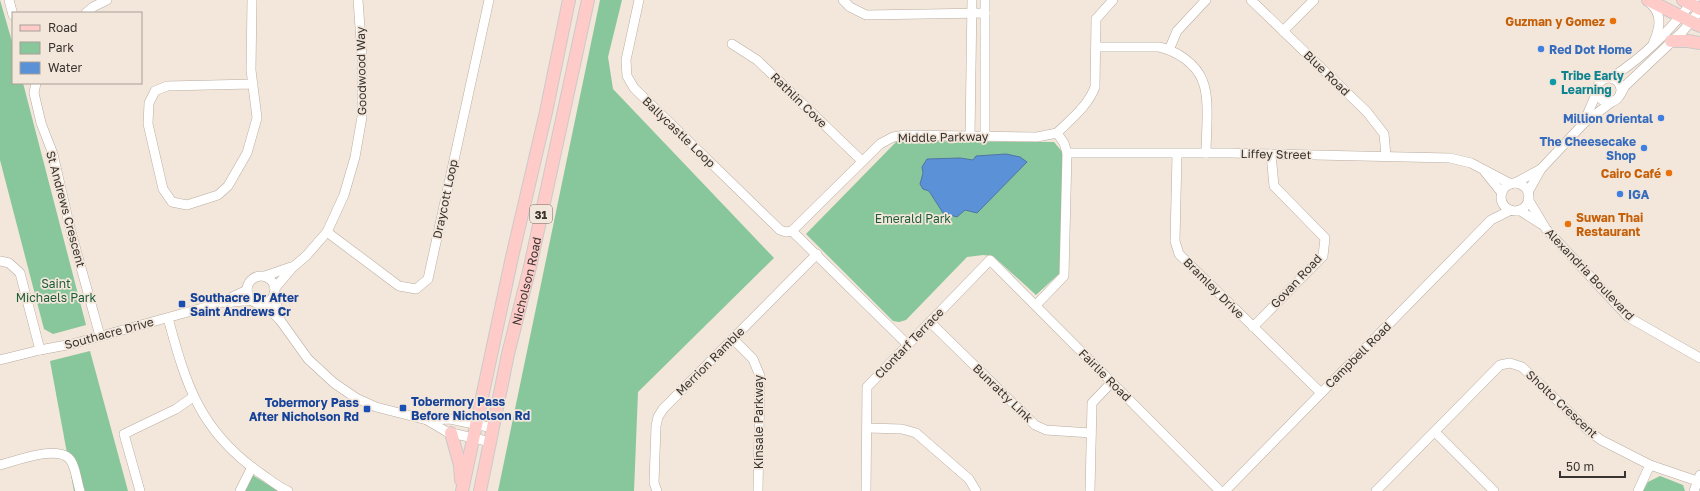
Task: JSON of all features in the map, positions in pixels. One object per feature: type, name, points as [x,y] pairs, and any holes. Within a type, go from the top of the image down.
[{"type":"main road","name":"Nicholson Road","points":[[462,491],[512,257],[546,112],[569,0]]},
{"type":"main road","name":"Nicholson Road","points":[[480,491],[508,354],[530,267],[588,0]]},
{"type":"main road","points":[[1647,0],[1690,22]]},
{"type":"main road","points":[[1671,41],[1688,40],[1700,43]]},
{"type":"main road","points":[[451,433],[460,465],[462,491]]},
{"type":"street","points":[[10,0],[12,12]]},
{"type":"street","points":[[87,12],[93,7],[107,0]]},
{"type":"street","points":[[252,0],[251,70],[257,118],[248,153],[242,166],[228,186],[218,195],[187,205],[172,202],[163,189],[148,124],[149,103],[155,91],[167,86],[252,84]]},
{"type":"street","name":"Goodwood Way","points":[[275,291],[293,267],[306,256],[327,232],[344,195],[355,156],[362,117],[362,55],[358,0]]},
{"type":"street","name":"Draycott Loop","points":[[327,232],[399,286],[416,289],[428,279],[489,0]]},
{"type":"street","name":"Ballycastle Loop","points":[[639,0],[626,60],[627,76],[634,88],[780,230],[786,232],[792,231]]},
{"type":"street","points":[[843,0],[850,7],[866,15],[985,14]]},
{"type":"street","points":[[970,136],[972,0]]},
{"type":"street","points":[[985,0],[985,136]]},
{"type":"street","points":[[1036,305],[1064,276],[1067,153],[1064,143],[1057,133],[1086,103],[1095,87],[1097,17],[1113,0]]},
{"type":"street","points":[[1169,50],[1177,31],[1206,0]]},
{"type":"street","name":"Blue Road","points":[[1251,0],[1367,112],[1384,134],[1386,156]]},
{"type":"street","points":[[1283,31],[1314,0]]},
{"type":"street","points":[[1647,0],[1656,9],[1658,14],[1659,25],[1652,47]]},
{"type":"street","name":"Campbell Road","points":[[1225,491],[1491,220],[1507,186],[1540,169],[1584,123],[1616,98],[1626,86],[1690,22],[1694,5]]},
{"type":"street","name":"Campbell Road","points":[[1611,78],[1642,57],[1652,47],[1690,22]]},
{"type":"street","name":"Rathlin Cove","points":[[732,44],[757,60],[862,161]]},
{"type":"street","points":[[1096,47],[1159,47],[1169,50],[1183,58],[1194,68],[1203,82],[1206,100],[1206,153]]},
{"type":"street","points":[[1611,78],[1618,83],[1620,87],[1616,98],[1609,102],[1601,99],[1597,92],[1597,88],[1600,81],[1611,78]]},
{"type":"street","name":"St Andrews Crescent","points":[[36,84],[34,93],[41,122],[53,154],[70,228],[100,336]]},
{"type":"street","name":"Campbell Road","points":[[1584,123],[1597,92]]},
{"type":"street","name":"Middle Parkway","points":[[792,231],[880,144],[892,137],[905,135],[1037,137],[1057,133]]},
{"type":"street","name":"Liffey Street","points":[[1067,153],[1206,153],[1450,158],[1471,163],[1513,183]]},
{"type":"street","name":"Bramley Drive","points":[[1177,154],[1175,241],[1179,254],[1321,393]]},
{"type":"street","name":"Govan Road","points":[[1253,327],[1323,256],[1325,238],[1274,186],[1271,154]]},
{"type":"street","name":"Liffey Street","points":[[1483,169],[1502,195]]},
{"type":"street","name":"Campbell Road","points":[[1491,220],[1525,206],[1540,169]]},
{"type":"street","points":[[1513,183],[1524,186],[1528,196]]},
{"type":"street","points":[[1502,195],[1505,206],[1515,210]]},
{"type":"street","name":"Alexandria Boulevard","points":[[1528,196],[1542,224],[1628,317],[1700,358]]},
{"type":"street","name":"Alexandria Boulevard","points":[[1515,210],[1542,224]]},
{"type":"street","points":[[792,231],[907,344]]},
{"type":"street","name":"Merrion Ramble","points":[[657,491],[654,483],[656,426],[658,417],[663,409],[817,254]]},
{"type":"street","name":"Fairlie Road","points":[[990,260],[1220,491]]},
{"type":"street","name":"Clontarf Terrace","points":[[866,491],[867,387],[990,260]]},
{"type":"street","points":[[0,261],[9,263],[20,273],[40,350]]},
{"type":"street","name":"Goodwood Way","points":[[265,276],[293,267]]},
{"type":"street","points":[[280,320],[273,283],[265,276],[257,276],[252,278],[247,290],[252,300],[263,303],[280,320],[308,359],[322,374],[344,391],[376,407],[427,420],[447,432],[490,442]]},
{"type":"street","name":"Southacre Drive","points":[[0,360],[72,344],[168,318],[217,304],[247,290]]},
{"type":"street","points":[[263,303],[272,298],[275,291]]},
{"type":"street","name":"Southacre Drive","points":[[217,304],[252,300]]},
{"type":"street","points":[[168,318],[181,366],[193,397],[202,414],[232,452],[252,468],[288,491]]},
{"type":"street","name":"Bunratty Link","points":[[930,322],[1036,425],[1046,430],[1091,434]]},
{"type":"street","name":"Kinsale Parkway","points":[[733,339],[753,359],[760,376],[758,491]]},
{"type":"street","name":"Sholto Crescent","points":[[1376,491],[1500,365],[1510,363],[1522,367],[1589,431],[1602,440],[1650,465],[1699,478]]},
{"type":"street","points":[[1090,491],[1092,403],[1112,382]]},
{"type":"street","points":[[140,491],[124,434],[176,409],[193,397]]},
{"type":"street","points":[[427,420],[450,419],[493,428]]},
{"type":"street","points":[[867,428],[902,429],[916,433],[969,479],[976,491]]},
{"type":"street","points":[[1435,432],[1494,491]]},
{"type":"street","points":[[0,465],[48,452],[62,453],[71,460],[80,491]]},
{"type":"street","points":[[1638,491],[1650,465]]},
{"type":"street","points":[[240,491],[252,468]]},
{"type":"street","points":[[1694,491],[1699,478]]},
{"type":"green space","name":"Saint Michaels Park","points":[[0,0],[12,42],[12,84],[23,84],[86,325],[53,334],[44,329],[0,160]]},
{"type":"green space","points":[[600,0],[622,0],[608,57],[613,89],[774,258],[638,392],[634,491],[498,491]]},
{"type":"green space","name":"Emerald Park","points":[[897,141],[1054,142],[1064,154],[1060,273],[1036,295],[993,256],[983,255],[967,257],[906,320],[899,322],[893,321],[806,234]]},
{"type":"green space","points":[[90,351],[128,491],[74,491],[50,361]]},
{"type":"green space","points":[[251,474],[278,491],[241,491]]},
{"type":"green space","points":[[1660,476],[1683,485],[1685,491],[1643,491],[1648,482]]},
{"type":"water","points":[[1006,154],[1020,157],[1027,162],[977,213],[965,210],[957,217],[943,213],[929,191],[923,189],[920,184],[923,173],[922,167],[927,159],[960,158],[973,160],[976,156]]},
{"type":"place","name":"Guzman y Gomez","points":[[1613,21]]},
{"type":"place","name":"Red Dot Home","points":[[1541,49]]},
{"type":"place","name":"Tribe Early Learning","points":[[1553,82]]},
{"type":"place","name":"Million Oriental","points":[[1661,118]]},
{"type":"place","name":"The Cheesecake Shop","points":[[1644,148]]},
{"type":"place","name":"Cairo Café","points":[[1669,173]]},
{"type":"place","name":"IGA","points":[[1620,194]]},
{"type":"place","name":"Suwan Thai Restaurant","points":[[1568,224]]},
{"type":"place","name":"Southacre Dr After Saint Andrews Cr","points":[[182,304]]},
{"type":"place","name":"Tobermory Pass Before Nicholson Rd","points":[[403,408]]},
{"type":"place","name":"Tobermory Pass After Nicholson Rd","points":[[367,409]]}]
